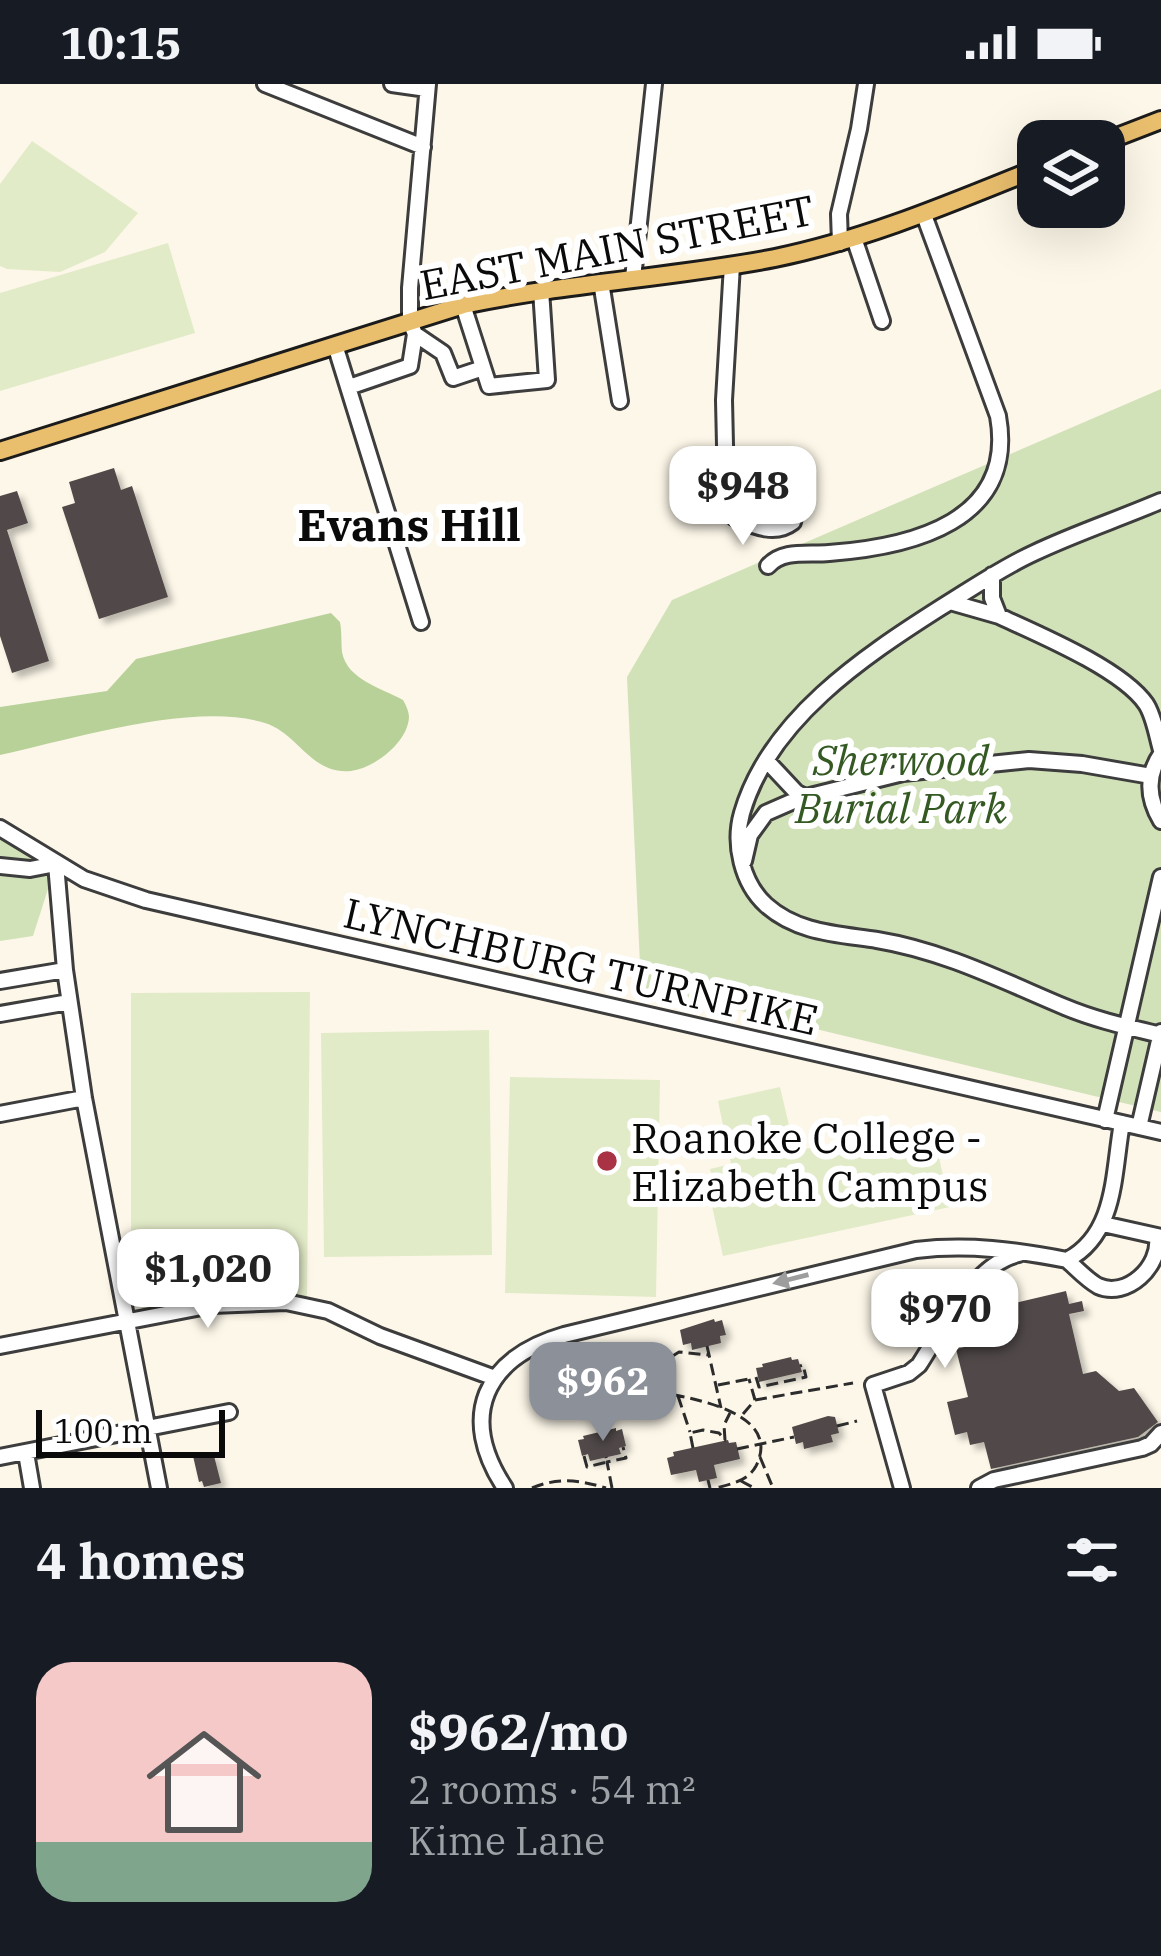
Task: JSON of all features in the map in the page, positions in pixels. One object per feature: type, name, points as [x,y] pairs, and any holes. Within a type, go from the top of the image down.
[{"type":"main road","points":[[1125,134],[1161,120]]},
{"type":"main road","name":"EAST MAIN STREET","points":[[0,451],[335,346],[413,328],[463,305],[732,265],[847,240],[1017,177]]},
{"type":"street","points":[[265,84],[423,147]]},
{"type":"street","points":[[349,387],[410,366],[410,288],[428,86],[392,84]]},
{"type":"street","points":[[633,278],[654,84]]},
{"type":"street","points":[[866,84],[839,214],[882,321]]},
{"type":"street","points":[[768,566],[784,555],[851,551],[945,527],[975,506],[993,474],[1001,447],[998,416],[924,215]]},
{"type":"street","points":[[726,490],[785,498],[795,510],[793,522],[771,529],[735,518],[727,503],[726,490],[724,400],[732,265]]},
{"type":"street","points":[[601,282],[620,401]]},
{"type":"street","points":[[463,305],[489,386],[548,380],[541,290]]},
{"type":"street","points":[[413,328],[443,353],[453,378],[483,368]]},
{"type":"street","points":[[335,346],[422,622]]},
{"type":"street","points":[[1139,1127],[1161,1034],[1067,1008],[962,962],[799,926],[758,896],[743,866],[738,840],[751,786],[766,760],[841,677],[871,652],[992,575],[1082,531],[1161,502]]},
{"type":"street","points":[[992,575],[992,598],[999,616]]},
{"type":"street","points":[[950,602],[999,616],[1072,650],[1118,679],[1161,715]]},
{"type":"street","points":[[1145,704],[1161,752],[1150,776],[1152,802],[1161,821]]},
{"type":"street","points":[[766,760],[805,797]]},
{"type":"street","points":[[743,866],[750,836],[766,813],[805,797],[903,772],[1029,760],[1150,776]]},
{"type":"street","name":"LYNCHBURG TURNPIKE","points":[[0,828],[84,879],[146,901],[1161,1132]]},
{"type":"street","points":[[0,866],[29,869],[56,864],[65,970],[84,1098],[159,1488]]},
{"type":"street","points":[[1105,1120],[1161,877]]},
{"type":"street","points":[[0,981],[65,970]]},
{"type":"street","points":[[0,1015],[69,1002]]},
{"type":"street","points":[[0,1114],[84,1098]]},
{"type":"street","points":[[1067,1260],[1088,1247],[1103,1224],[1122,1123]]},
{"type":"street","points":[[505,1488],[489,1458],[481,1423],[484,1395],[512,1359],[546,1340],[878,1257],[944,1247],[1030,1252],[1067,1260],[1095,1285],[1126,1286],[1154,1260],[1159,1237],[1103,1224]]},
{"type":"street","points":[[902,1488],[873,1385],[919,1366],[960,1301],[986,1273],[1004,1257],[1030,1252]]},
{"type":"street","points":[[0,1346],[212,1305],[286,1302],[328,1311],[380,1336],[495,1378]]},
{"type":"street","points":[[0,1457],[229,1412]]},
{"type":"street","points":[[980,1488],[994,1480],[1142,1448],[1161,1433]]},
{"type":"street","points":[[26,1453],[32,1488]]},
{"type":"path","points":[[707,1346],[722,1408]]},
{"type":"path","points":[[624,1386],[679,1352],[708,1355]]},
{"type":"path","points":[[754,1378],[758,1388],[806,1377],[800,1366]]},
{"type":"path","points":[[569,1370],[588,1382],[678,1396],[741,1416],[757,1432],[760,1456],[773,1488]]},
{"type":"path","points":[[716,1385],[754,1378]]},
{"type":"path","points":[[754,1378],[755,1400]]},
{"type":"path","points":[[782,1381],[784,1394]]},
{"type":"path","points":[[741,1416],[755,1400],[853,1383]]},
{"type":"path","points":[[678,1396],[693,1448]]},
{"type":"path","points":[[690,1433],[719,1432],[725,1440],[724,1426],[731,1412]]},
{"type":"path","points":[[837,1426],[857,1421]]},
{"type":"path","points":[[737,1449],[794,1437]]},
{"type":"path","points":[[584,1456],[587,1467],[626,1458],[623,1447]]},
{"type":"path","points":[[708,1480],[713,1488],[741,1481],[760,1456]]},
{"type":"path","points":[[532,1488],[565,1479],[609,1488],[606,1460]]},
{"type":"path","points":[[741,1481],[754,1488]]},
{"type":"green space","points":[[32,141],[138,213],[105,252],[60,272],[0,266],[0,184]]},
{"type":"green space","points":[[168,243],[195,333],[0,391],[0,293]]},
{"type":"green space","name":"Sherwood Burial Park","points":[[1161,389],[1161,1112],[641,987],[627,677],[672,600]]},
{"type":"green space","points":[[331,613],[340,622],[342,652],[351,670],[403,700],[408,713],[403,736],[370,765],[337,771],[265,723],[204,716],[133,725],[0,755],[0,707],[107,691],[136,659]]},
{"type":"green space","points":[[0,833],[56,864],[33,936],[0,941]]},
{"type":"green space","points":[[310,992],[307,1297],[227,1297],[143,1311],[131,1246],[131,993]]},
{"type":"green space","points":[[489,1030],[492,1255],[324,1257],[321,1033]]},
{"type":"green space","points":[[510,1077],[660,1080],[656,1297],[505,1293]]},
{"type":"green space","points":[[780,1087],[795,1151],[820,1146],[824,1158],[934,1135],[950,1207],[723,1256],[708,1188],[714,1186],[710,1169],[731,1164],[718,1101]]},
{"type":"building","points":[[114,468],[121,490],[132,486],[168,597],[99,619],[62,507],[75,503],[69,482]]},
{"type":"building","points":[[17,491],[28,523],[7,530],[49,661],[12,673],[0,636],[0,496]]},
{"type":"building","points":[[266,1234],[270,1255],[245,1261],[240,1240]]},
{"type":"building","points":[[1066,1291],[1069,1304],[1082,1301],[1084,1311],[1069,1314],[1083,1374],[1096,1371],[1119,1391],[1134,1388],[1158,1422],[1138,1437],[991,1469],[984,1442],[970,1445],[967,1432],[955,1435],[947,1402],[968,1397],[956,1349],[985,1342],[982,1330],[989,1328],[985,1310]]},
{"type":"building","points":[[722,1320],[726,1335],[720,1336],[721,1343],[692,1350],[691,1343],[683,1345],[680,1330]]},
{"type":"building","points":[[798,1359],[802,1372],[759,1382],[756,1368]]},
{"type":"building","points":[[835,1417],[839,1433],[831,1435],[833,1442],[804,1449],[803,1442],[796,1444],[792,1427]]},
{"type":"building","points":[[622,1429],[626,1446],[619,1448],[621,1454],[590,1461],[588,1454],[582,1456],[578,1440]]},
{"type":"building","points":[[736,1442],[740,1459],[714,1465],[717,1478],[699,1482],[696,1470],[671,1475],[667,1458],[673,1452]]},
{"type":"building","points":[[213,1452],[221,1483],[204,1487],[193,1456]]},
{"type":"place","name":"Roanoke College - Elizabeth Campus","points":[[607,1161]]},
{"type":"district","name":"Evans Hill","points":[[409,524]]}]
